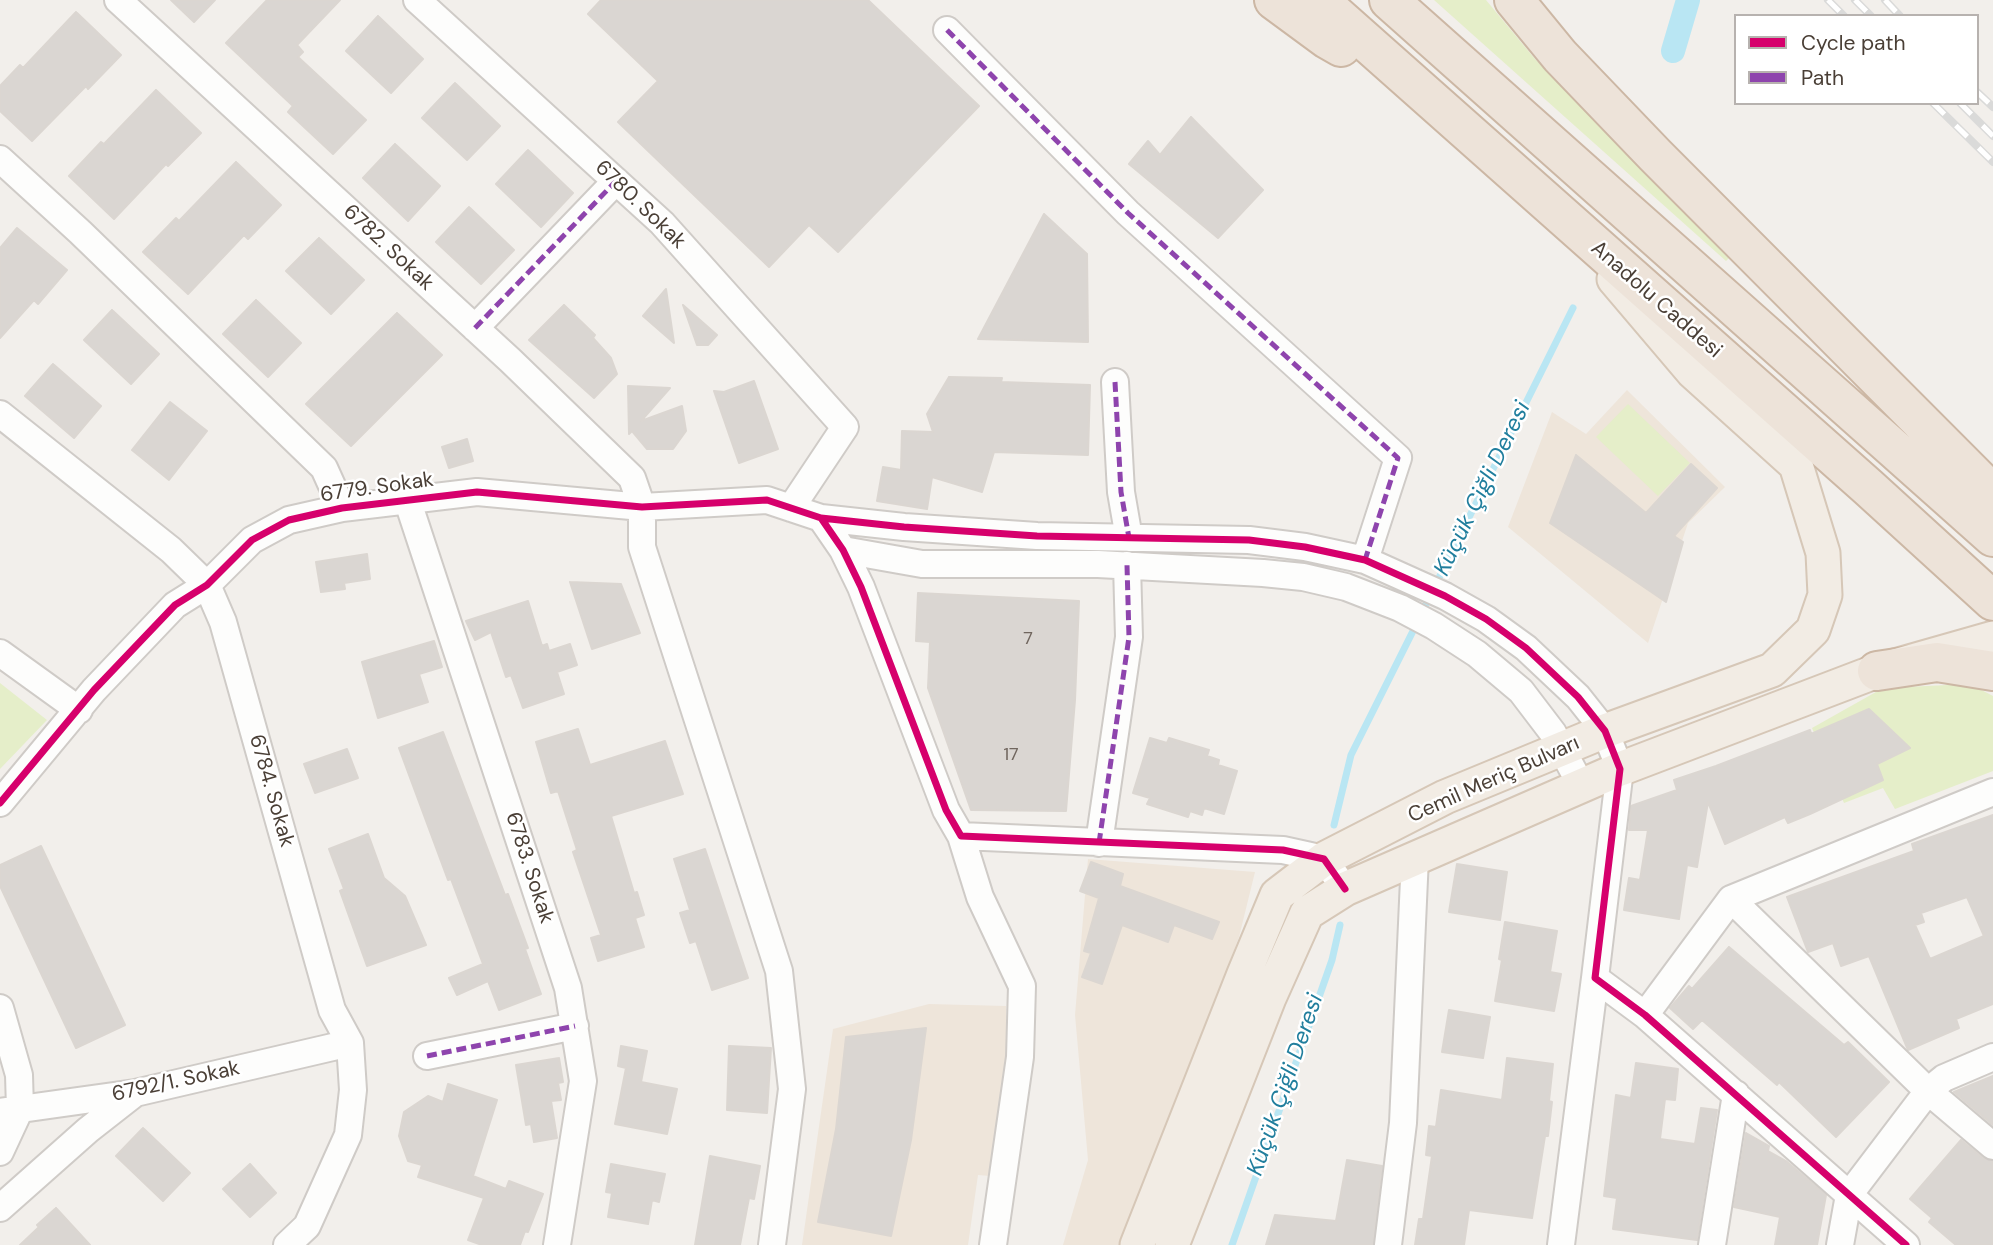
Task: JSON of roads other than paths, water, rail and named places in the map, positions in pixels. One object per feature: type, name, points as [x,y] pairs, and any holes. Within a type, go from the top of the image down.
[{"type":"highway","points":[[1274,0],[1327,39],[1419,89]]},
{"type":"highway","name":"Anadolu Caddesi","points":[[1319,0],[1993,601]]},
{"type":"highway","points":[[1389,0],[1993,537]]},
{"type":"highway","points":[[1514,0],[1560,55],[1665,164],[1993,494]]},
{"type":"highway","points":[[1877,671],[1937,662],[1993,671]]},
{"type":"main road","name":"Cemil Meriç Bulvarı","points":[[1137,1245],[1277,895],[1324,859],[1445,797],[1605,731],[1772,670],[1813,630],[1825,595],[1822,553],[1796,465],[1693,372],[1557,213]]},
{"type":"main road","name":"Cemil Meriç Bulvarı","points":[[1172,1245],[1269,998],[1307,913],[1345,889],[1620,769],[1877,671],[1993,638]]},
{"type":"street","name":"6782. Sokak","points":[[118,0],[475,328],[632,478],[642,507]]},
{"type":"street","name":"6780. Sokak","points":[[418,0],[662,223],[845,427],[791,508]]},
{"type":"street","points":[[947,30],[1128,213],[1398,458],[1365,560]]},
{"type":"street","points":[[0,159],[80,232],[324,468],[342,508]]},
{"type":"street","points":[[475,328],[616,181]]},
{"type":"street","points":[[1115,382],[1121,492],[1129,538]]},
{"type":"street","name":"6784. Sokak","points":[[0,414],[171,550],[207,585],[223,622],[332,1010],[350,1043],[353,1090],[348,1135],[307,1226],[287,1245]]},
{"type":"street","name":"6779. Sokak","points":[[0,803],[94,690],[175,605],[207,585],[252,540],[289,520],[342,508],[477,492],[642,507],[767,500],[821,518],[904,527],[1037,536],[1249,540],[1305,547],[1365,560],[1465,607],[1526,648],[1578,697],[1605,731],[1620,769]]},
{"type":"street","name":"6783. Sokak","points":[[408,502],[568,988],[583,1081],[558,1245]]},
{"type":"street","points":[[642,507],[642,547],[779,971],[792,1089],[772,1245]]},
{"type":"street","points":[[821,518],[843,550],[861,587],[946,810],[961,836],[980,897],[1022,986],[1020,1057],[993,1245]]},
{"type":"street","points":[[843,550],[922,564],[1127,565],[1303,577],[1346,587],[1386,603],[1451,637],[1477,654],[1521,691],[1545,721],[1581,785]]},
{"type":"street","points":[[1099,843],[1129,637],[1127,565]]},
{"type":"street","points":[[0,653],[79,710]]},
{"type":"street","points":[[1561,1245],[1620,769]]},
{"type":"street","points":[[1645,1015],[1731,899],[1993,792]]},
{"type":"street","points":[[961,836],[1283,850],[1324,859],[1345,889]]},
{"type":"street","points":[[1388,1245],[1403,1123],[1415,857]]},
{"type":"street","points":[[1731,899],[1928,1091],[1993,1146]]},
{"type":"street","points":[[1595,978],[1645,1015],[1906,1245]]},
{"type":"street","points":[[0,1008],[19,1075],[0,1152]]},
{"type":"street","points":[[427,1056],[575,1026]]},
{"type":"street","name":"6792/1. Sokak","points":[[10,1110],[135,1093],[350,1043]]},
{"type":"street","points":[[1840,1245],[1849,1195],[1928,1091],[1944,1078],[1993,1057]]},
{"type":"street","points":[[0,1208],[88,1130],[135,1093]]},
{"type":"street","points":[[1712,1245],[1736,1094]]},
{"type":"waterway","name":"Küçük Çiğli Deresi","points":[[1673,51],[1688,0]]},
{"type":"waterway","name":"Küçük Çiğli Deresi","points":[[1422,612],[1573,308]]},
{"type":"waterway","name":"Küçük Çiğli Deresi","points":[[1334,825],[1351,755],[1417,623]]},
{"type":"waterway","name":"Küçük Çiğli Deresi","points":[[1232,1245],[1332,960],[1340,925]]},
{"type":"railway","points":[[1828,0],[1842,14]]},
{"type":"railway","points":[[1855,0],[1869,14]]},
{"type":"railway","points":[[1885,0],[1898,14]]},
{"type":"railway","points":[[1979,94],[1993,107]]},
{"type":"railway","points":[[1935,105],[1993,162]]},
{"type":"railway","points":[[1962,105],[1993,136]]}]
